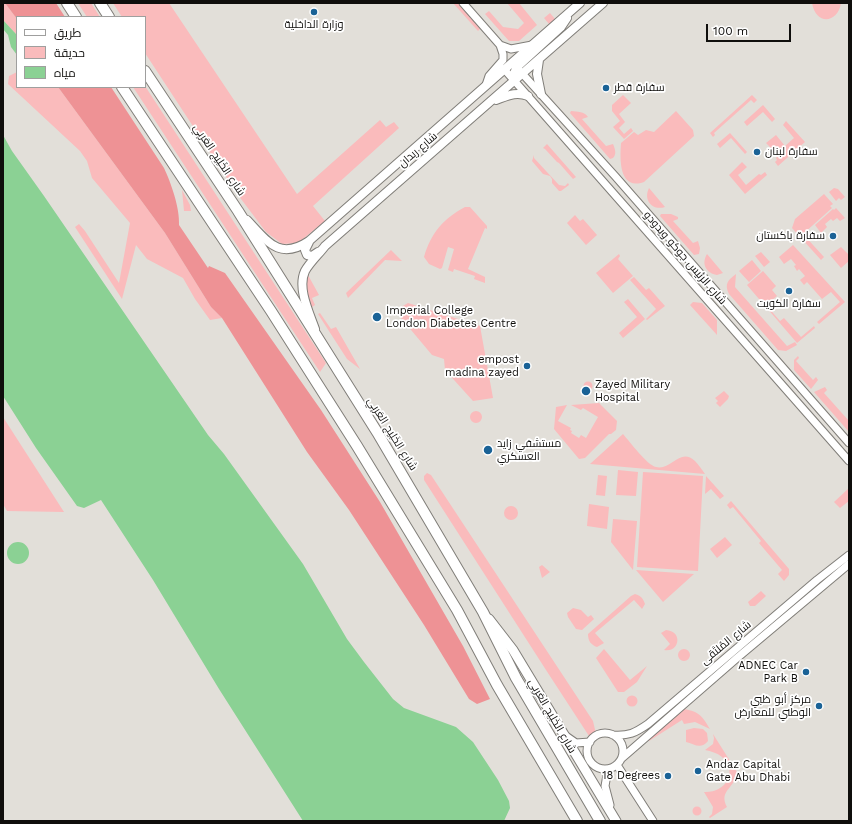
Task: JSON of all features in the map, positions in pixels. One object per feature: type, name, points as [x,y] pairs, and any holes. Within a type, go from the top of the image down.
[{"type":"highway","points":[[67,3],[75,16]]},
{"type":"highway","points":[[100,3],[108,16]]},
{"type":"highway","name":"شارع الخَلِيج العَربِي","points":[[146,73],[238,211],[377,432],[483,612],[516,678],[600,821]]},
{"type":"highway","points":[[123,88],[271,311],[357,446],[457,610],[497,685],[577,821]]},
{"type":"main road","name":"شارع ربدان","points":[[238,211],[268,242],[279,248],[285,250],[297,248],[309,241],[504,69],[514,65],[532,45],[580,3]]},
{"type":"main road","name":"شارع ربدان","points":[[318,339],[304,294],[303,281],[305,271],[325,246],[603,3]]},
{"type":"main road","points":[[515,81],[514,65],[561,27],[568,13]]},
{"type":"main road","points":[[539,59],[537,74],[541,94]]},
{"type":"main road","points":[[488,104],[513,94],[528,96]]},
{"type":"main road","points":[[309,241],[304,250],[308,256],[315,255],[325,246]]},
{"type":"main road","points":[[483,612],[513,650],[616,821]]},
{"type":"street","points":[[464,3],[500,45],[503,54],[503,60],[489,76],[486,86]]},
{"type":"street","points":[[500,45],[511,49],[532,45]]},
{"type":"street","name":"شارع الرئيس جوكو ويدودو","points":[[514,65],[557,111],[849,443]]},
{"type":"street","name":"شارع الرئيس جوكو ويدودو","points":[[504,69],[849,460]]},
{"type":"street","points":[[548,119],[557,111]]},
{"type":"street","name":"شارع المُلتَقى","points":[[613,735],[625,736],[634,734],[648,724],[849,555]]},
{"type":"street","name":"شارع المُلتَقى","points":[[622,758],[737,658],[849,564]]},
{"type":"street","points":[[554,719],[567,736],[573,741],[580,743],[590,742]]},
{"type":"street","points":[[637,744],[632,743],[632,739],[648,724]]},
{"type":"street","points":[[602,734],[613,735],[620,742],[623,751],[622,758],[617,765],[608,769],[602,769],[592,764],[587,753],[590,742],[602,734]]},
{"type":"street","points":[[617,765],[653,821]]},
{"type":"street","points":[[608,769],[605,793],[616,821]]},
{"type":"green space","points":[[3,3],[5,3],[16,18],[16,34],[3,20]]},
{"type":"green space","points":[[78,3],[91,3],[99,16],[86,16]]},
{"type":"green space","points":[[113,3],[169,3],[297,194],[380,120],[386,127],[394,122],[399,128],[313,206],[325,221],[298,243],[282,244],[266,232],[238,195],[146,55],[146,16],[121,16]]},
{"type":"green space","points":[[453,3],[461,3],[482,27],[478,31]]},
{"type":"green space","points":[[507,3],[519,3],[537,25],[519,41],[509,41],[485,14],[489,11],[503,27],[518,29],[524,23]]},
{"type":"green space","points":[[812,3],[841,3],[836,15],[827,19],[818,16]]},
{"type":"green space","points":[[550,13],[555,19],[549,24],[544,18]]},
{"type":"green space","points":[[16,72],[16,88],[59,88],[165,233],[211,307],[222,318],[210,320],[195,299],[183,278],[147,259],[136,245],[122,299],[75,227],[79,224],[85,231],[119,283],[130,223],[92,178],[87,161],[80,151],[8,84],[9,76]]},
{"type":"green space","points":[[134,88],[146,88],[326,363],[320,372]]},
{"type":"green space","points":[[623,95],[631,103],[619,114],[625,122],[619,128],[624,134],[631,128],[633,131],[624,139],[613,127],[620,121],[612,111],[612,105]]},
{"type":"green space","points":[[752,95],[757,100],[754,103],[751,100],[714,133],[715,135],[713,137],[710,133]]},
{"type":"green space","points":[[763,105],[775,119],[772,122],[763,112],[747,126],[744,122]]},
{"type":"green space","points":[[571,111],[585,114],[588,117],[582,119],[606,146],[613,144],[615,153],[613,158],[610,159],[570,113]]},
{"type":"green space","points":[[676,111],[693,130],[694,136],[644,182],[629,182],[622,171],[621,143],[634,132],[638,135],[646,130],[654,132]]},
{"type":"green space","points":[[786,121],[805,142],[778,166],[775,162],[780,153],[774,146],[771,148],[766,143],[776,135],[785,146],[794,138],[783,125]]},
{"type":"green space","points":[[730,133],[747,152],[745,154],[731,138],[720,148],[717,144]]},
{"type":"green space","points":[[547,144],[576,177],[573,179],[543,148]]},
{"type":"green space","points":[[534,155],[534,158],[559,185],[565,186],[568,183],[569,185],[559,191],[552,183],[550,176],[543,174],[532,161]]},
{"type":"green space","points":[[742,162],[747,167],[738,175],[746,185],[759,174],[761,175],[765,172],[767,175],[745,194],[729,175]]},
{"type":"green space","points":[[649,188],[665,207],[660,208],[650,204],[647,197]]},
{"type":"green space","points":[[834,188],[838,189],[845,197],[841,200],[839,198],[836,201],[829,192]]},
{"type":"green space","points":[[182,190],[190,205],[191,211],[184,211]]},
{"type":"green space","points":[[824,194],[833,204],[830,206],[832,208],[803,234],[824,257],[821,260],[792,228],[795,219]]},
{"type":"green space","points":[[465,207],[470,207],[487,226],[487,229],[485,228],[468,269],[485,277],[485,283],[474,279],[475,276],[454,269],[453,272],[448,270],[454,249],[448,247],[442,268],[440,269],[429,264],[424,257],[434,234],[450,216]]},
{"type":"green space","points":[[836,208],[845,218],[840,221],[837,218],[833,221],[831,219],[825,224],[827,227],[821,233],[815,225]]},
{"type":"green space","points":[[661,214],[671,214],[678,217],[678,219],[673,221],[693,243],[698,241],[700,248],[699,254],[694,255],[660,216]]},
{"type":"green space","points":[[575,215],[580,221],[583,219],[597,235],[586,245],[567,223]]},
{"type":"green space","points":[[793,245],[845,302],[819,324],[817,322],[840,302],[831,292],[822,299],[807,282],[804,285],[800,280],[805,276],[799,269],[797,271],[794,266],[796,265],[791,259],[784,264],[779,257]]},
{"type":"green space","points":[[841,247],[849,255],[849,261],[841,268],[830,255]]},
{"type":"green space","points":[[391,250],[402,261],[385,260],[348,298],[346,293]]},
{"type":"green space","points":[[761,252],[770,262],[764,267],[755,256]]},
{"type":"green space","points":[[619,254],[620,256],[618,259],[633,276],[613,293],[596,273]]},
{"type":"green space","points":[[707,254],[723,273],[717,275],[707,270],[704,261]]},
{"type":"green space","points":[[752,260],[761,271],[749,282],[739,271]]},
{"type":"green space","points":[[763,271],[776,286],[772,290],[777,296],[765,306],[747,285]]},
{"type":"green space","points":[[736,274],[735,287],[787,346],[795,342],[797,345],[786,351],[778,350],[729,294],[727,288],[728,282]]},
{"type":"green space","points":[[308,275],[319,295],[312,298],[315,305],[312,307],[306,284]]},
{"type":"green space","points":[[634,277],[646,290],[649,288],[665,306],[647,320],[646,319],[656,309],[630,280]]},
{"type":"green space","points":[[628,299],[645,319],[623,338],[619,333],[637,317],[624,302]]},
{"type":"green space","points":[[693,302],[702,303],[717,320],[717,335],[690,305]]},
{"type":"green space","points":[[408,303],[480,326],[493,398],[473,401],[445,370],[444,359],[432,355],[401,318],[399,311],[401,307]]},
{"type":"green space","points":[[767,306],[780,321],[784,318],[801,337],[814,326],[815,328],[797,343],[766,307]]},
{"type":"green space","points":[[320,313],[331,329],[336,327],[360,369],[347,359],[318,314]]},
{"type":"green space","points":[[798,356],[799,358],[796,361],[813,380],[816,377],[818,380],[811,389],[794,370],[794,360]]},
{"type":"green space","points":[[588,381],[593,386],[588,391],[583,386]]},
{"type":"green space","points":[[825,387],[827,390],[824,393],[849,421],[849,432],[814,392]]},
{"type":"green space","points":[[724,391],[729,396],[720,407],[716,403],[718,401],[715,398]]},
{"type":"green space","points":[[599,403],[617,421],[616,430],[609,434],[585,458],[579,459],[554,429],[556,407],[567,405],[558,421],[571,428],[571,433],[579,438],[581,435],[586,438],[598,417],[583,408],[581,410],[571,405]]},
{"type":"green space","points":[[476,411],[480,413],[482,417],[480,421],[476,423],[472,421],[470,417],[472,413]]},
{"type":"green space","points":[[3,417],[64,512],[7,511],[3,504]]},
{"type":"green space","points":[[623,434],[643,458],[656,467],[666,466],[680,458],[690,457],[705,474],[590,464]]},
{"type":"green space","points":[[618,470],[638,472],[636,496],[616,495]]},
{"type":"green space","points":[[643,472],[703,476],[698,571],[637,567]]},
{"type":"green space","points":[[427,473],[431,475],[593,721],[596,734],[593,736],[589,736],[424,480],[424,476]]},
{"type":"green space","points":[[598,475],[607,476],[605,496],[596,495]]},
{"type":"green space","points":[[706,476],[724,496],[720,499],[711,489],[705,494]]},
{"type":"green space","points":[[849,488],[849,501],[840,508],[834,502]]},
{"type":"green space","points":[[731,501],[789,569],[789,575],[784,581],[778,574],[782,570],[759,543],[761,541],[733,507],[730,509],[727,505]]},
{"type":"green space","points":[[589,504],[609,507],[607,529],[587,526]]},
{"type":"green space","points":[[508,506],[514,506],[518,510],[518,516],[514,520],[508,520],[504,516],[504,510]]},
{"type":"green space","points":[[613,519],[637,521],[633,570],[611,542]]},
{"type":"green space","points":[[725,537],[732,545],[717,558],[710,549]]},
{"type":"green space","points":[[542,565],[550,572],[542,578],[539,567]]},
{"type":"green space","points":[[636,570],[694,574],[663,602]]},
{"type":"green space","points":[[761,591],[766,596],[755,606],[750,606],[748,602]]},
{"type":"green space","points":[[635,594],[640,596],[645,604],[642,609],[634,600],[595,633],[604,643],[597,647],[593,645],[589,641],[588,634]]},
{"type":"green space","points":[[573,608],[581,610],[588,617],[591,615],[594,619],[582,630],[576,629],[568,617],[567,613]]},
{"type":"green space","points":[[666,630],[671,631],[677,638],[676,645],[669,650],[664,650],[670,644],[661,633]]},
{"type":"green space","points":[[604,649],[630,680],[647,666],[637,682],[624,692],[618,692],[596,658]]},
{"type":"green space","points":[[686,649],[689,650],[689,660],[682,661],[679,660],[678,653],[679,650]]},
{"type":"green space","points":[[632,695],[636,697],[638,701],[636,705],[632,707],[628,705],[626,701],[628,697]]},
{"type":"green space","points":[[684,709],[700,715],[710,729],[695,722],[684,724],[682,720],[649,741],[648,739]]},
{"type":"green space","points":[[694,728],[703,729],[707,733],[708,741],[705,744],[697,746],[686,742],[686,730]]},
{"type":"green space","points":[[713,734],[737,772],[734,782],[726,793],[725,801],[727,807],[710,818],[709,817],[712,814],[713,807],[704,792],[712,791],[723,786],[729,775],[727,763],[722,757],[714,752],[705,750],[713,744]]},
{"type":"green space","points":[[695,807],[699,807],[701,811],[699,815],[695,815],[693,813],[693,809]]},
{"type":"shaded area","points":[[5,3],[56,3],[64,16],[16,16],[16,18]]},
{"type":"shaded area","points":[[59,88],[112,88],[164,168],[177,203],[179,225],[208,268],[209,266],[225,273],[321,410],[380,502],[463,646],[490,699],[477,704],[469,699],[424,625],[349,510],[307,452],[222,318],[211,307],[165,233]]},
{"type":"water","points":[[3,20],[16,34],[16,54],[11,47],[8,35],[3,29]]},
{"type":"water","points":[[3,135],[12,151],[208,435],[224,454],[303,564],[347,639],[364,662],[393,699],[404,708],[456,727],[473,742],[498,780],[509,801],[510,808],[504,821],[303,821],[219,689],[153,580],[101,500],[84,508],[77,506],[36,448],[3,396]]},
{"type":"water","points":[[18,542],[26,545],[29,553],[26,561],[18,564],[10,561],[7,553],[10,545]]},
{"type":"place","name":"وزارة الداخلية","points":[[314,12]]},
{"type":"place","name":"سفارة قطر","points":[[606,88]]},
{"type":"place","name":"سفارة لبنان","points":[[757,152]]},
{"type":"place","name":"سفارة باكستان","points":[[833,236]]},
{"type":"place","name":"سفارة الكويت","points":[[789,291]]},
{"type":"place","name":"Imperial College London Diabetes Centre","points":[[377,317]]},
{"type":"place","name":"empost madina zayed","points":[[527,366]]},
{"type":"place","name":"Zayed Military Hospital","points":[[586,391]]},
{"type":"place","name":"مستشفي زايد العسكري","points":[[488,450]]},
{"type":"place","name":"ADNEC Car Park B","points":[[806,672]]},
{"type":"place","name":"مركز أبو ظبي الوطني للمعارض","points":[[819,706]]},
{"type":"place","name":"Andaz Capital Gate Abu Dhabi","points":[[698,771]]},
{"type":"place","name":"18 Degrees","points":[[668,776]]}]
